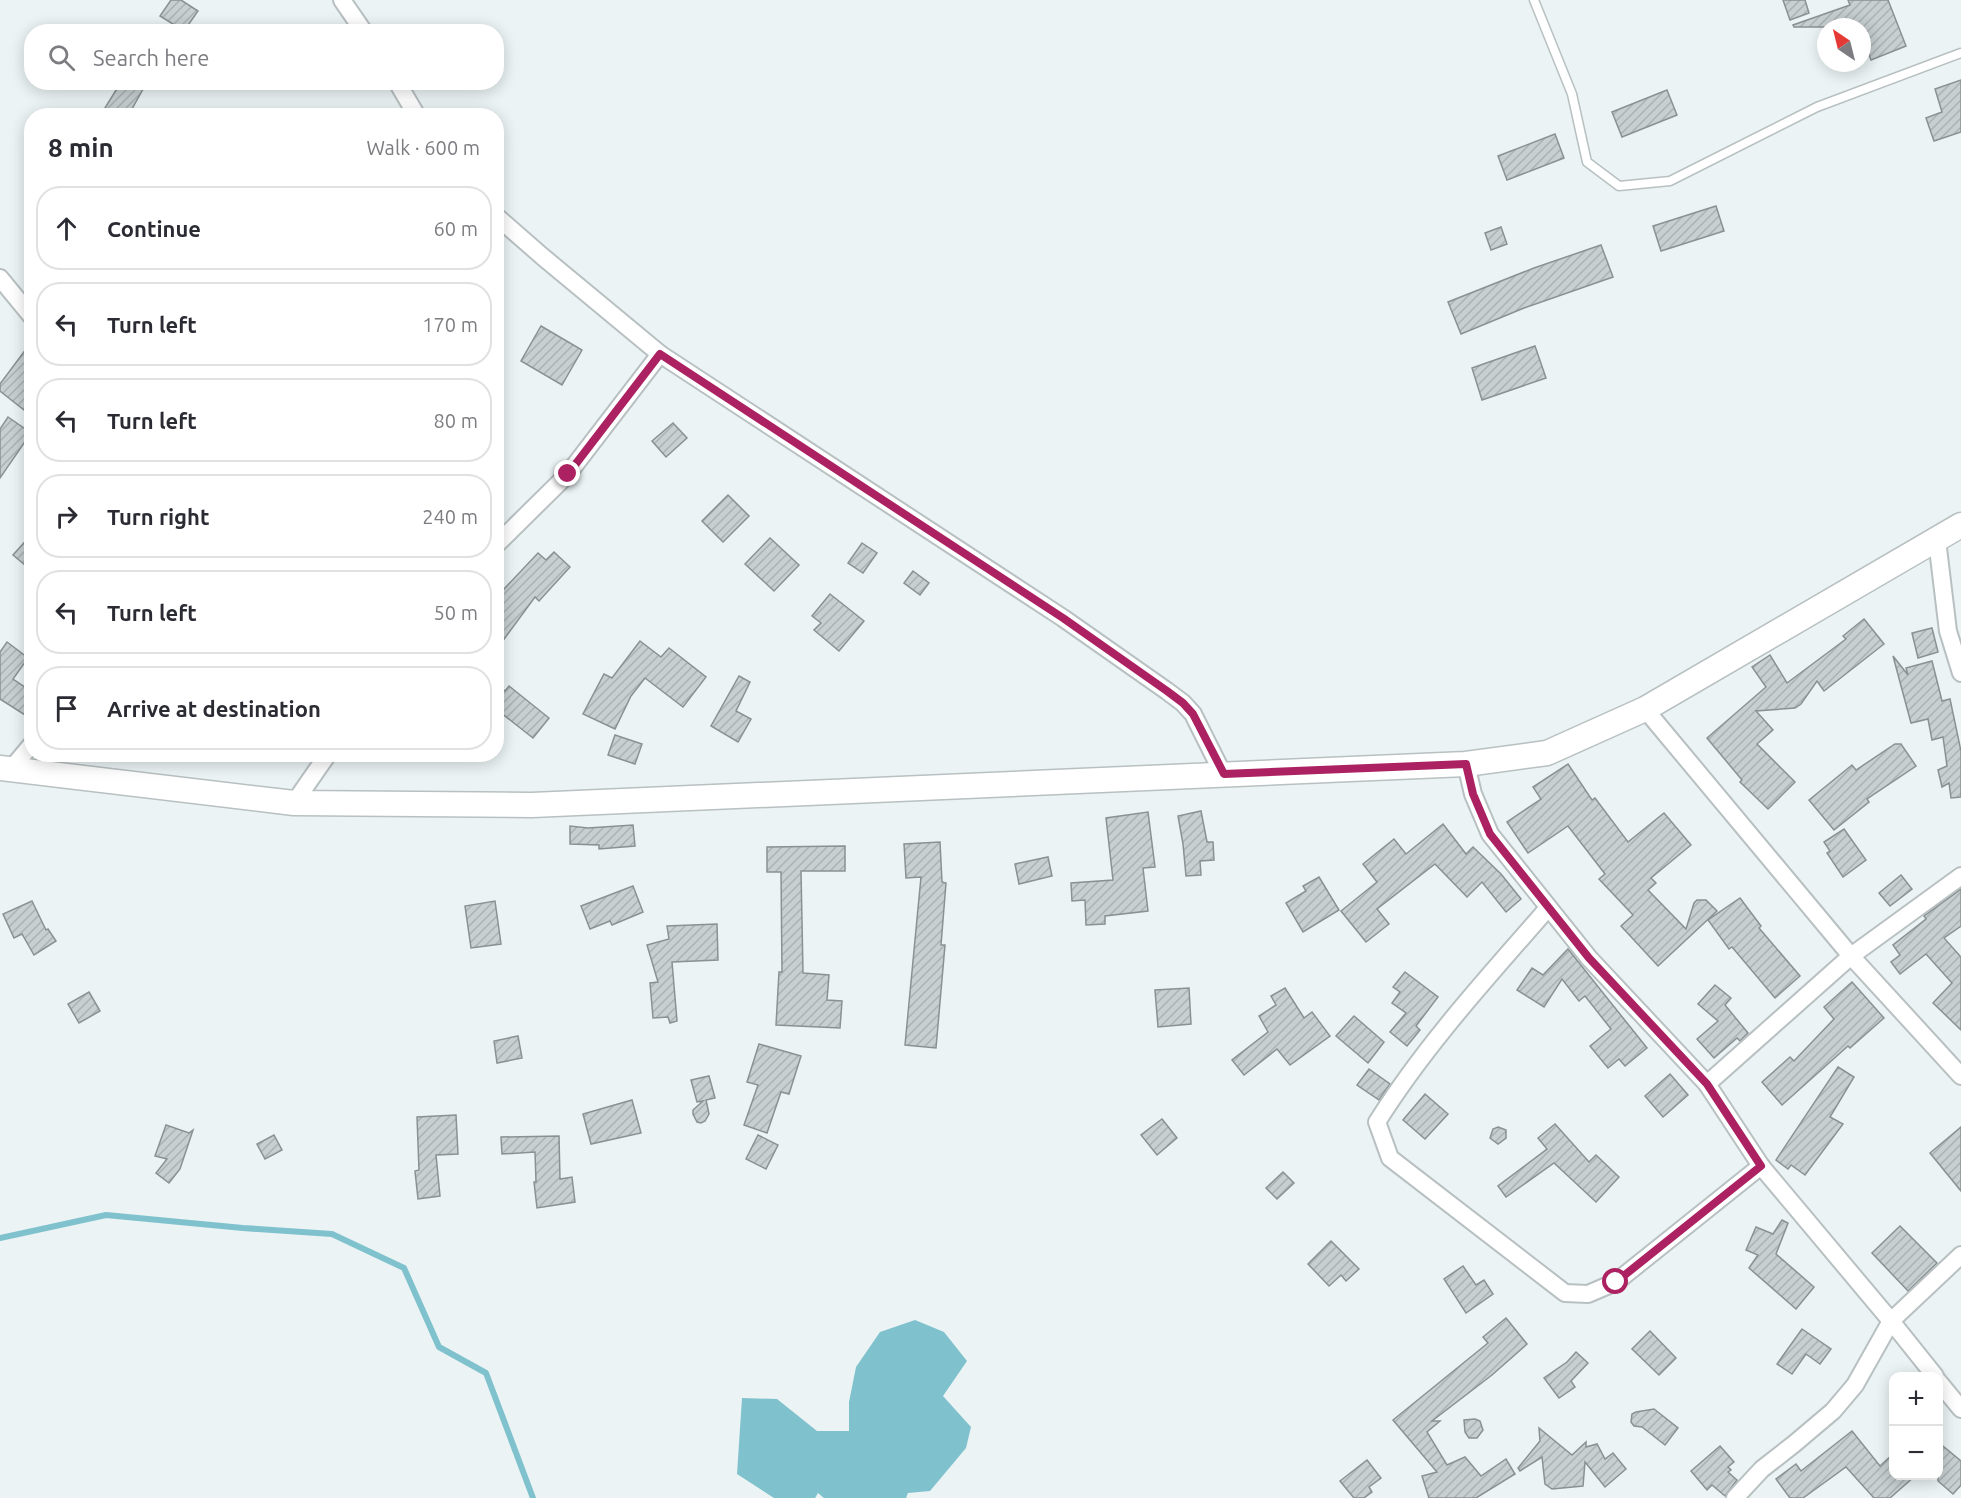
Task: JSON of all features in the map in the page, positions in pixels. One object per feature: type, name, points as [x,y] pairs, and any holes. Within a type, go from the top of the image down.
[{"type":"main road","points":[[6,768],[294,803],[532,805],[802,795],[1466,764],[1547,753],[1645,709],[1961,525]]},
{"type":"street","points":[[342,0],[358,24]]},
{"type":"street","points":[[402,90],[412,108]]},
{"type":"street","points":[[504,223],[660,354],[1063,618],[1183,703],[1193,714],[1224,774]]},
{"type":"street","points":[[0,278],[24,307]]},
{"type":"street","points":[[504,537],[568,474],[660,354]]},
{"type":"street","points":[[1937,540],[1948,631],[1961,674]]},
{"type":"street","points":[[1645,709],[1851,956],[1961,1076]]},
{"type":"street","points":[[6,768],[24,751]]},
{"type":"street","points":[[294,803],[322,762]]},
{"type":"street","points":[[1466,764],[1473,794],[1490,834],[1589,958],[1707,1084],[1761,1166],[1931,1372]]},
{"type":"street","points":[[1707,1084],[1851,956],[1961,876]]},
{"type":"street","points":[[1548,908],[1447,1024],[1377,1122],[1390,1158],[1565,1293],[1588,1294],[1616,1282],[1761,1166]]},
{"type":"street","points":[[1734,1498],[1762,1469],[1833,1411],[1855,1385],[1891,1321],[1961,1255]]},
{"type":"street","points":[[1943,1387],[1961,1409]]},
{"type":"lane","points":[[1533,0],[1572,94],[1587,162],[1619,186],[1670,181],[1817,107],[1961,53]]},
{"type":"water","points":[[915,1320],[944,1332],[967,1361],[943,1396],[971,1427],[966,1448],[930,1491],[908,1493],[906,1498],[824,1498],[818,1493],[815,1498],[774,1498],[737,1474],[742,1398],[777,1399],[817,1431],[849,1431],[849,1402],[856,1367],[880,1332]]},
{"type":"building","points":[[171,0],[181,0],[198,11],[189,24],[173,24],[160,16]]},
{"type":"building","points":[[1783,0],[1805,0],[1809,13],[1790,20]]},
{"type":"building","points":[[1848,0],[1888,0],[1906,46],[1871,60],[1871,18],[1817,18],[1817,27],[1794,27],[1793,25],[1850,5]]},
{"type":"building","points":[[1961,80],[1961,132],[1934,141],[1926,118],[1942,112],[1935,89]]},
{"type":"building","points":[[116,90],[143,90],[132,108],[105,108]]},
{"type":"building","points":[[1667,90],[1677,115],[1622,137],[1612,112]]},
{"type":"building","points":[[1555,134],[1564,158],[1507,180],[1498,156]]},
{"type":"building","points":[[1716,206],[1724,231],[1661,251],[1653,226]]},
{"type":"building","points":[[1501,227],[1507,244],[1491,250],[1485,233]]},
{"type":"building","points":[[1601,245],[1613,277],[1524,308],[1461,334],[1448,302],[1534,268]]},
{"type":"building","points":[[541,326],[582,350],[562,385],[521,361]]},
{"type":"building","points":[[1535,346],[1546,378],[1482,400],[1472,368]]},
{"type":"building","points":[[24,352],[24,410],[0,391],[0,384]]},
{"type":"building","points":[[8,417],[24,428],[24,443],[0,478],[0,429]]},
{"type":"building","points":[[673,423],[687,438],[666,457],[652,441]]},
{"type":"building","points":[[728,495],[749,516],[723,542],[702,521]]},
{"type":"building","points":[[770,538],[799,565],[774,591],[745,564]]},
{"type":"building","points":[[24,543],[24,564],[13,555]]},
{"type":"building","points":[[862,543],[877,553],[863,573],[848,563]]},
{"type":"building","points":[[554,552],[570,567],[539,601],[535,597],[504,639],[504,589],[538,553],[546,560]]},
{"type":"building","points":[[913,571],[929,583],[920,595],[904,583]]},
{"type":"building","points":[[830,594],[864,621],[839,651],[814,630],[821,623],[812,616]]},
{"type":"building","points":[[1864,619],[1884,644],[1824,691],[1817,681],[1801,704],[1795,708],[1756,711],[1773,730],[1757,744],[1795,782],[1768,809],[1740,782],[1742,780],[1707,738],[1766,687],[1752,667],[1770,655],[1787,683],[1846,639],[1843,636]]},
{"type":"building","points":[[1932,628],[1938,652],[1918,658],[1912,633]]},
{"type":"building","points":[[640,641],[661,657],[669,648],[706,677],[683,707],[645,678],[631,696],[615,729],[583,714],[604,674],[612,678]]},
{"type":"building","points":[[7,642],[24,655],[24,664],[13,679],[24,687],[24,714],[0,699],[0,652]]},
{"type":"building","points":[[1893,656],[1908,675],[1906,668],[1932,661],[1942,701],[1950,699],[1961,751],[1961,797],[1951,798],[1949,783],[1942,787],[1938,770],[1947,766],[1943,737],[1932,740],[1928,719],[1911,723]]},
{"type":"building","points":[[739,676],[750,682],[736,711],[751,719],[738,742],[711,726]]},
{"type":"building","points":[[509,686],[549,718],[533,738],[504,715],[504,690]]},
{"type":"building","points":[[615,735],[642,744],[635,764],[608,755]]},
{"type":"building","points":[[1895,744],[1901,744],[1916,766],[1867,799],[1869,802],[1834,830],[1809,800],[1852,765],[1856,770]]},
{"type":"building","points":[[1568,764],[1592,800],[1595,798],[1628,842],[1664,813],[1691,845],[1651,878],[1656,883],[1648,890],[1686,929],[1697,900],[1706,900],[1717,911],[1658,966],[1621,926],[1633,915],[1599,879],[1605,874],[1568,826],[1528,853],[1507,822],[1541,799],[1533,787]]},
{"type":"building","points":[[1201,811],[1207,842],[1213,842],[1214,860],[1200,861],[1201,875],[1186,876],[1178,816]]},
{"type":"building","points":[[1148,812],[1155,867],[1143,868],[1148,911],[1105,916],[1105,924],[1086,925],[1085,900],[1072,901],[1071,883],[1113,880],[1106,818]]},
{"type":"building","points":[[1443,824],[1466,854],[1473,847],[1501,874],[1521,899],[1506,912],[1482,882],[1467,897],[1435,864],[1377,909],[1389,924],[1366,942],[1341,911],[1377,882],[1363,864],[1394,839],[1406,854]]},
{"type":"building","points":[[633,825],[635,846],[599,849],[599,845],[570,844],[570,826],[588,828]]},
{"type":"building","points":[[1844,829],[1866,860],[1843,877],[1827,853],[1830,851],[1824,842]]},
{"type":"building","points":[[940,842],[942,882],[946,883],[941,945],[945,945],[936,1048],[905,1045],[921,877],[906,878],[904,844]]},
{"type":"building","points":[[845,846],[845,871],[801,871],[803,973],[829,975],[827,1000],[842,1001],[840,1028],[776,1025],[779,972],[782,972],[781,872],[767,872],[767,847]]},
{"type":"building","points":[[1048,857],[1052,876],[1019,884],[1015,864]]},
{"type":"building","points":[[1901,875],[1912,889],[1890,906],[1879,893]]},
{"type":"building","points":[[1319,877],[1339,910],[1303,932],[1286,903],[1306,891],[1303,886]]},
{"type":"building","points":[[633,886],[643,912],[612,925],[610,921],[590,929],[581,906]]},
{"type":"building","points":[[1961,889],[1961,926],[1944,938],[1961,957],[1961,1030],[1933,1003],[1952,983],[1926,954],[1900,974],[1891,962],[1900,955],[1893,945],[1926,919],[1924,916]]},
{"type":"building","points":[[1740,898],[1761,926],[1759,928],[1800,976],[1775,998],[1732,947],[1729,949],[1708,920]]},
{"type":"building","points":[[32,901],[46,930],[48,929],[56,941],[34,955],[22,934],[14,938],[3,914]]},
{"type":"building","points":[[495,901],[501,944],[471,948],[465,906]]},
{"type":"building","points":[[717,924],[718,960],[672,962],[677,1021],[670,1023],[668,1017],[653,1018],[650,983],[658,982],[647,945],[669,939],[667,926]]},
{"type":"building","points":[[1568,949],[1647,1048],[1625,1066],[1619,1059],[1608,1068],[1590,1046],[1611,1029],[1585,996],[1579,1001],[1562,979],[1544,1007],[1517,990],[1532,968],[1543,975]]},
{"type":"building","points":[[1405,972],[1438,997],[1416,1026],[1420,1030],[1407,1046],[1390,1032],[1406,1013],[1392,1003],[1400,992],[1393,987]]},
{"type":"building","points":[[1852,982],[1884,1018],[1850,1048],[1848,1046],[1782,1105],[1762,1082],[1790,1057],[1794,1061],[1834,1019],[1824,1007]]},
{"type":"building","points":[[1715,985],[1731,998],[1725,1005],[1748,1033],[1740,1041],[1737,1038],[1714,1058],[1697,1039],[1718,1021],[1698,1004]]},
{"type":"building","points":[[1189,988],[1191,1024],[1158,1027],[1155,990]]},
{"type":"building","points":[[1285,988],[1304,1018],[1312,1012],[1330,1036],[1290,1065],[1277,1049],[1244,1075],[1232,1060],[1268,1032],[1259,1016],[1276,1005],[1271,996]]},
{"type":"building","points":[[89,992],[100,1011],[79,1023],[68,1004]]},
{"type":"building","points":[[1354,1016],[1384,1042],[1368,1063],[1336,1036]]},
{"type":"building","points":[[518,1036],[522,1058],[497,1063],[494,1041]]},
{"type":"building","points":[[759,1044],[801,1056],[789,1094],[781,1092],[767,1133],[744,1125],[758,1085],[747,1082]]},
{"type":"building","points":[[1838,1067],[1854,1077],[1830,1117],[1843,1124],[1805,1175],[1791,1165],[1788,1169],[1776,1160]]},
{"type":"building","points":[[1369,1069],[1390,1084],[1379,1100],[1357,1085]]},
{"type":"building","points":[[1670,1074],[1688,1095],[1663,1117],[1645,1096]]},
{"type":"building","points":[[709,1076],[715,1098],[706,1100],[709,1114],[701,1123],[697,1122],[693,1110],[703,1101],[697,1102],[691,1080]]},
{"type":"building","points":[[1425,1094],[1448,1114],[1425,1139],[1403,1120]]},
{"type":"building","points":[[632,1100],[641,1133],[591,1144],[583,1114]]},
{"type":"building","points":[[456,1115],[458,1154],[436,1155],[440,1196],[418,1199],[415,1171],[419,1170],[417,1117]]},
{"type":"building","points":[[1162,1119],[1177,1138],[1157,1155],[1141,1135]]},
{"type":"building","points":[[1555,1124],[1589,1162],[1596,1155],[1619,1177],[1596,1202],[1554,1163],[1506,1197],[1498,1186],[1547,1149],[1538,1138]]},
{"type":"building","points":[[166,1125],[189,1133],[193,1130],[180,1169],[169,1183],[156,1173],[167,1159],[155,1156]]},
{"type":"building","points":[[1498,1127],[1506,1130],[1506,1138],[1498,1144],[1490,1138],[1493,1129]]},
{"type":"building","points":[[1961,1127],[1961,1191],[1930,1153]]},
{"type":"building","points":[[274,1135],[282,1150],[265,1159],[257,1144]]},
{"type":"building","points":[[758,1135],[778,1145],[766,1169],[746,1159]]},
{"type":"building","points":[[559,1136],[560,1179],[572,1177],[575,1202],[537,1208],[534,1182],[536,1182],[535,1152],[502,1154],[501,1137]]},
{"type":"building","points":[[1283,1172],[1294,1183],[1277,1199],[1266,1188]]},
{"type":"building","points":[[1782,1220],[1788,1223],[1776,1254],[1814,1287],[1796,1309],[1749,1268],[1758,1255],[1746,1250],[1756,1227],[1773,1234]]},
{"type":"building","points":[[1900,1226],[1937,1263],[1908,1291],[1872,1253]]},
{"type":"building","points":[[1331,1241],[1359,1269],[1346,1281],[1341,1275],[1329,1286],[1308,1264]]},
{"type":"building","points":[[1463,1266],[1476,1285],[1484,1280],[1493,1294],[1466,1313],[1444,1279]]},
{"type":"building","points":[[1506,1318],[1527,1344],[1492,1375],[1432,1421],[1440,1421],[1427,1432],[1447,1465],[1465,1457],[1481,1476],[1506,1459],[1515,1474],[1476,1498],[1429,1498],[1422,1476],[1437,1472],[1393,1420],[1488,1343],[1483,1337]]},
{"type":"building","points":[[1802,1329],[1831,1349],[1820,1364],[1806,1354],[1792,1374],[1777,1364]]},
{"type":"building","points":[[1650,1331],[1676,1358],[1659,1375],[1632,1349]]},
{"type":"building","points":[[1576,1352],[1588,1363],[1571,1381],[1575,1387],[1559,1398],[1544,1378],[1567,1362]]},
{"type":"building","points":[[1654,1409],[1678,1428],[1665,1445],[1642,1427],[1634,1426],[1631,1422],[1632,1414]]},
{"type":"building","points":[[1464,1420],[1480,1421],[1483,1430],[1477,1438],[1469,1438],[1465,1432]]},
{"type":"building","points":[[1539,1428],[1572,1455],[1586,1442],[1586,1447],[1597,1444],[1605,1459],[1613,1453],[1626,1469],[1605,1487],[1585,1462],[1583,1486],[1552,1489],[1545,1484],[1542,1457],[1520,1471],[1518,1468],[1540,1441]]},
{"type":"building","points":[[1852,1431],[1880,1466],[1889,1458],[1889,1480],[1910,1480],[1890,1498],[1874,1498],[1846,1467],[1803,1498],[1790,1498],[1776,1479],[1796,1464],[1801,1471]]},
{"type":"building","points":[[1720,1446],[1734,1462],[1728,1467],[1731,1470],[1728,1472],[1737,1480],[1725,1496],[1712,1485],[1707,1490],[1691,1471]]},
{"type":"building","points":[[1943,1446],[1961,1461],[1961,1485],[1953,1494],[1938,1481],[1943,1480]]},
{"type":"building","points":[[1367,1460],[1381,1478],[1369,1487],[1372,1492],[1364,1498],[1354,1498],[1340,1481]]},
{"type":"waterway","points":[[0,1238],[106,1215],[332,1234],[404,1268],[439,1347],[486,1373],[533,1498]]},
{"type":"route","points":[[568,474],[660,354],[1063,618],[1167,691],[1193,714],[1224,774],[1466,764],[1473,794],[1490,834],[1589,958],[1707,1084],[1761,1166],[1616,1282]]}]
